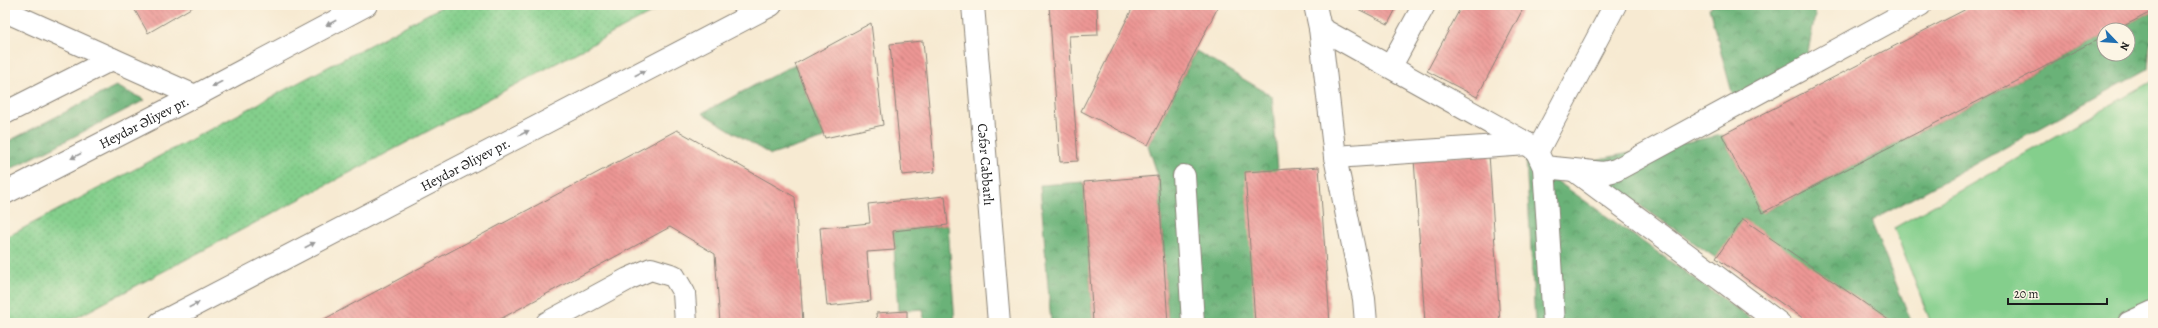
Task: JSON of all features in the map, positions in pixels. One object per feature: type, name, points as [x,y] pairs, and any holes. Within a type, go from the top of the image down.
[{"type":"main road","name":"Heydər Əliyev pr.","points":[[5,192],[195,96],[366,5]]},
{"type":"main road","name":"Heydər Əliyev pr.","points":[[167,321],[771,5]]},
{"type":"main road","name":"Cəfər Cabbarlı","points":[[973,5],[999,323]]},
{"type":"main road","points":[[1316,5],[1335,157],[1364,299],[1366,323]]},
{"type":"main road","points":[[1391,66],[1424,5]]},
{"type":"main road","points":[[1554,323],[1536,154],[1615,5]]},
{"type":"main road","points":[[1574,170],[1604,173],[1616,170],[1920,5]]},
{"type":"main road","points":[[5,11],[195,96]]},
{"type":"main road","points":[[1320,28],[1391,66],[1536,154],[1574,170],[1779,323]]},
{"type":"main road","points":[[5,112],[112,59]]},
{"type":"main road","points":[[1335,157],[1536,154]]},
{"type":"main road","points":[[1184,176],[1193,323]]},
{"type":"main road","points":[[547,323],[628,279],[651,269],[674,276],[684,293],[686,323]]},
{"type":"main road","points":[[2129,323],[2153,312]]},
{"type":"green space","points":[[445,5],[666,5],[66,323],[5,323],[5,238]]},
{"type":"green space","points":[[1714,5],[1817,5],[1807,57],[1735,104],[1709,8]]},
{"type":"green space","points":[[2153,11],[2148,69],[1871,221],[1911,321],[1893,323],[1716,258],[1579,163],[1722,135],[1763,213],[2096,40],[2096,62],[2136,62],[2136,22],[2132,22]]},
{"type":"green space","points":[[1196,51],[1272,96],[1278,170],[1255,323],[1168,323],[1158,176],[1148,145]]},
{"type":"green space","points":[[795,64],[825,138],[771,155],[702,113]]},
{"type":"green space","points":[[2153,81],[2153,323],[1931,323],[1894,228]]},
{"type":"green space","points":[[116,86],[145,100],[5,172],[5,143]]},
{"type":"green space","points":[[1526,159],[1757,323],[1535,323]]},
{"type":"green space","points":[[1084,182],[1093,323],[1051,323],[1040,185]]},
{"type":"green space","points":[[948,225],[955,323],[924,323],[923,309],[898,311],[893,231]]},
{"type":"building","points":[[132,5],[196,5],[148,33]]},
{"type":"building","points":[[1049,5],[1097,5],[1098,35],[1069,36],[1078,161],[1060,162]]},
{"type":"building","points":[[1134,5],[1219,5],[1148,145],[1081,111]]},
{"type":"building","points":[[1350,5],[1398,5],[1388,24]]},
{"type":"building","points":[[1462,5],[1525,5],[1477,97],[1427,71]]},
{"type":"building","points":[[1974,5],[2153,5],[2153,11],[2132,22],[2096,22],[2096,40],[1762,213],[1722,135]]},
{"type":"building","points":[[871,23],[883,125],[825,138],[795,64]]},
{"type":"building","points":[[923,41],[935,172],[902,175],[890,44]]},
{"type":"building","points":[[677,130],[795,197],[803,323],[720,323],[715,254],[670,227],[493,323],[317,323]]},
{"type":"building","points":[[1489,154],[1500,323],[1425,323],[1414,159]]},
{"type":"building","points":[[1319,167],[1330,323],[1255,323],[1245,172]]},
{"type":"building","points":[[1158,176],[1168,323],[1093,323],[1084,182]]},
{"type":"building","points":[[945,196],[948,225],[893,231],[895,250],[867,252],[871,301],[827,306],[820,228],[870,223],[868,204]]},
{"type":"building","points":[[1743,219],[1893,323],[1810,323],[1716,258]]},
{"type":"building","points":[[907,311],[907,323],[877,323],[876,313]]}]
